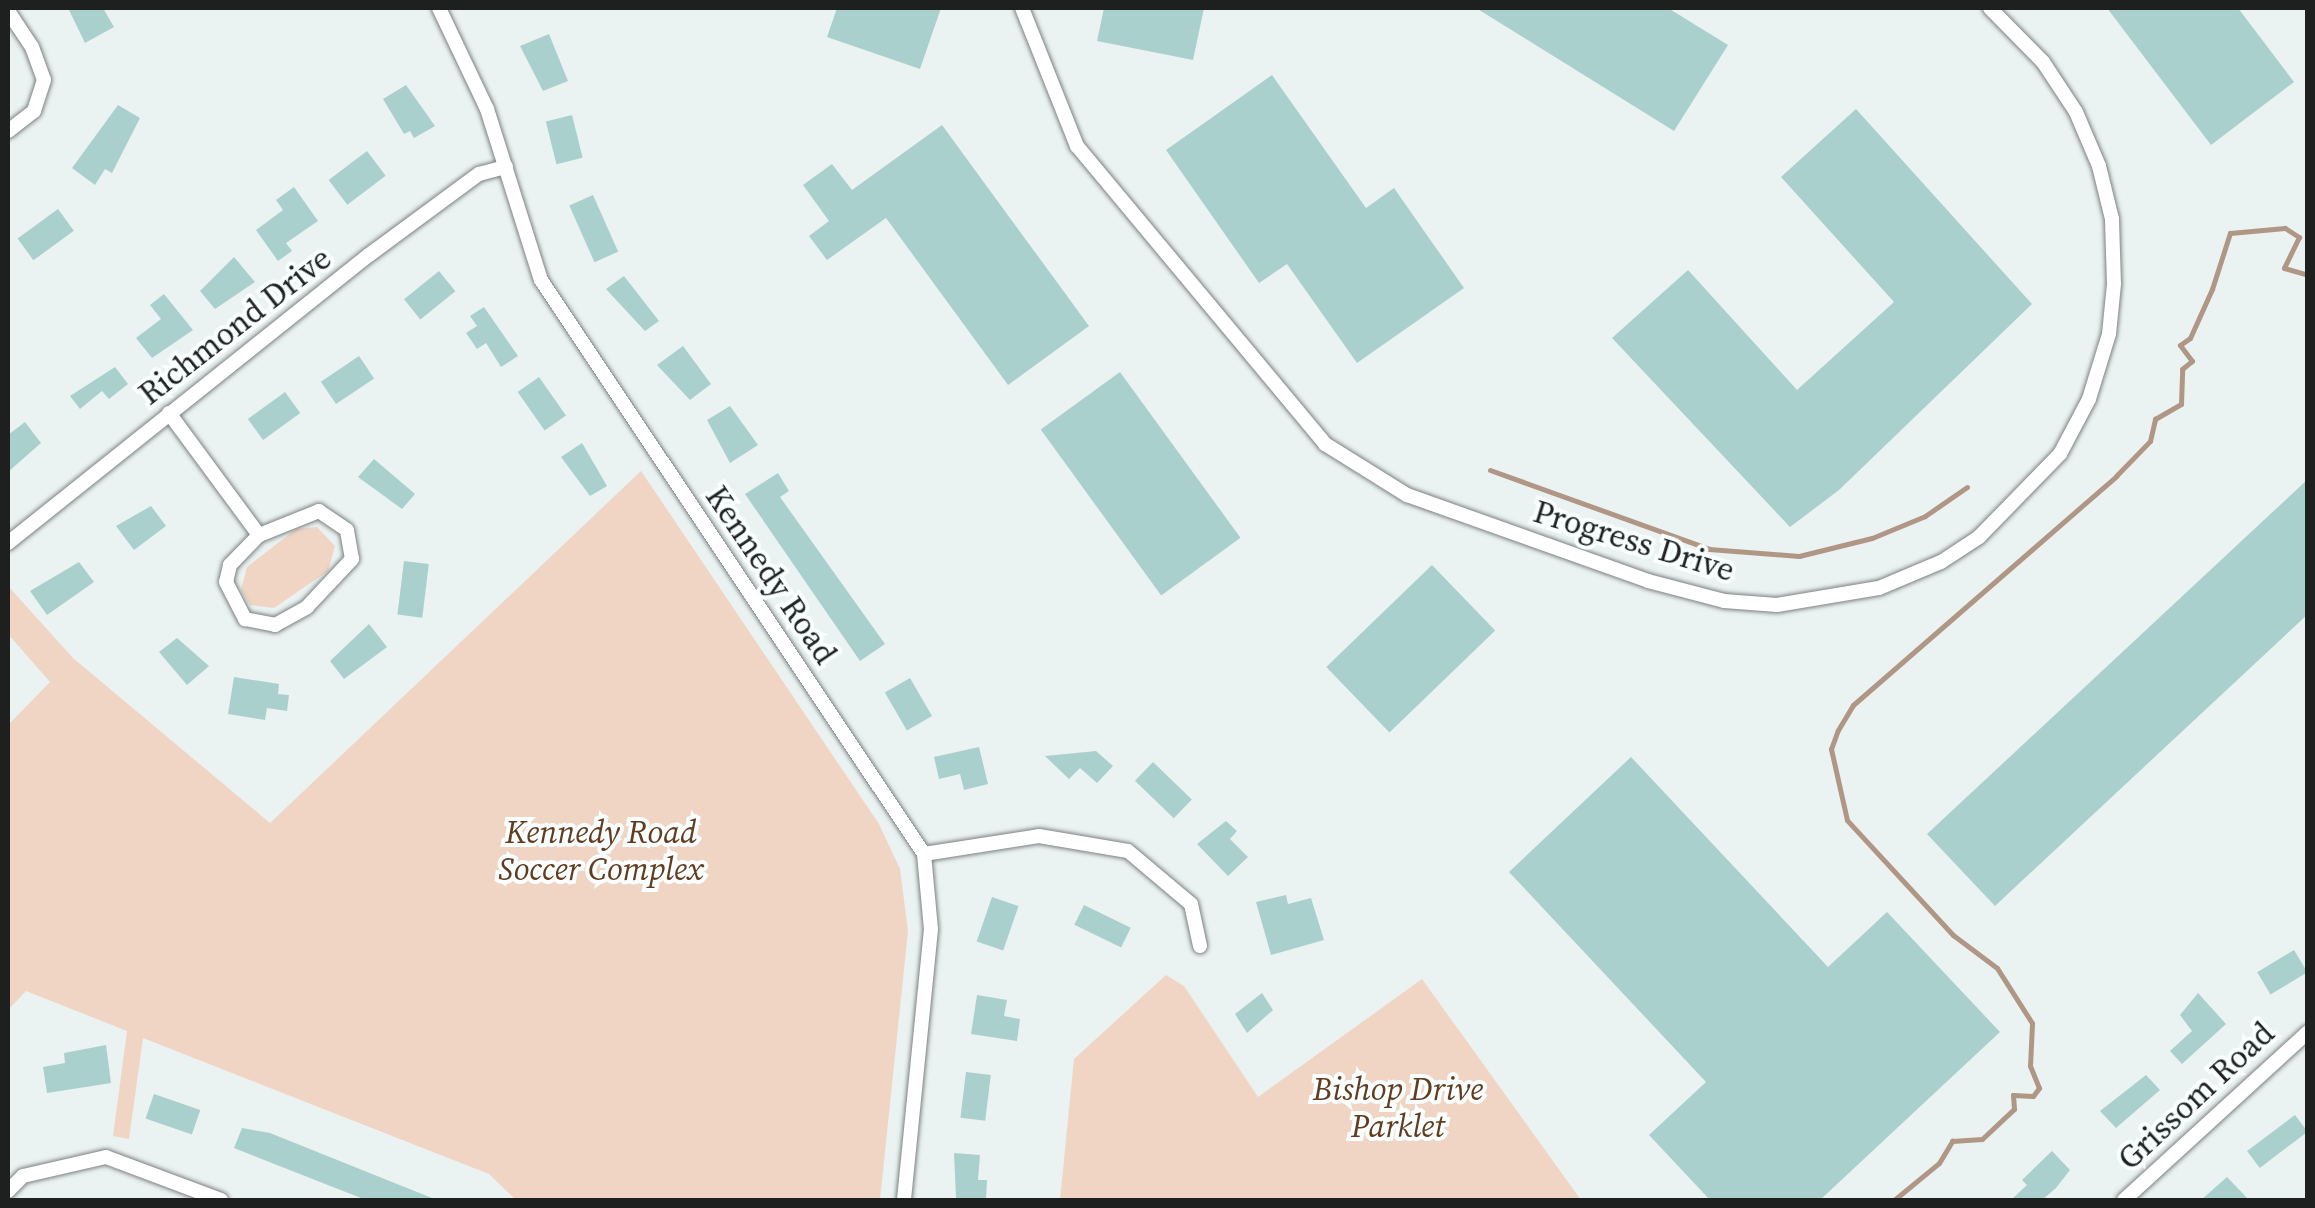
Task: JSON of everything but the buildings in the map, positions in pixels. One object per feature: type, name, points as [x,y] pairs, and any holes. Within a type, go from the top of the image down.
[{"type":"street","name":"Kennedy Road","points":[[439,8],[468,61],[541,280],[924,854],[931,929],[904,1200]]},
{"type":"street","name":"Progress Drive","points":[[1022,8],[1077,146],[1325,444],[1408,495],[1648,580],[1724,601],[1778,605],[1879,588],[1941,562],[2009,512],[2060,454],[2089,399],[2109,334],[2114,284],[2112,219],[2099,166],[2076,112],[2044,62],[1990,8]]},
{"type":"street","points":[[8,11],[32,47],[44,80],[34,110],[8,131]]},
{"type":"street","name":"Richmond Drive","points":[[8,543],[168,413],[479,174],[506,167]]},
{"type":"street","points":[[168,413],[259,535]]},
{"type":"street","points":[[320,511],[347,530],[352,559],[307,607],[276,625],[256,626],[235,610],[226,582],[230,566],[259,535],[320,511]]},
{"type":"street","points":[[924,854],[1039,836],[1128,851],[1191,904],[1200,946]]},
{"type":"street","name":"Grissom Road","points":[[2124,1200],[2308,1032]]},
{"type":"street","points":[[8,1191],[23,1176],[106,1157],[220,1200]]},
{"type":"green space","name":"Kennedy Road Soccer Complex","points":[[641,471],[879,824],[900,869],[908,931],[880,1200],[516,1200],[489,1174],[143,1038],[129,1139],[113,1136],[127,1031],[26,991],[8,1010],[8,725],[50,682],[8,634],[8,586],[73,658],[270,823]]},
{"type":"green space","points":[[317,527],[335,546],[328,571],[274,608],[250,605],[241,590],[247,567],[296,529]]},
{"type":"green space","name":"Bishop Drive Parklet","points":[[1166,975],[1184,986],[1258,1097],[1422,979],[1581,1200],[1060,1200],[1074,1059]]},
{"type":"waterway","points":[[1894,1200],[1939,1163],[1952,1141],[1982,1139],[2014,1109],[2013,1095],[2033,1096],[2039,1088],[2030,1066],[2032,1023],[1997,968],[1953,935],[1847,820],[1831,749],[1838,730],[1853,705],[2116,476],[2150,441],[2155,419],[2181,404],[2182,369],[2192,361],[2180,345],[2190,338],[2212,289],[2230,233],[2285,228],[2299,237],[2284,268],[2308,275]]},
{"type":"waterway","points":[[1490,470],[1709,549],[1799,556],[1872,538],[1925,516],[1967,487]]}]
